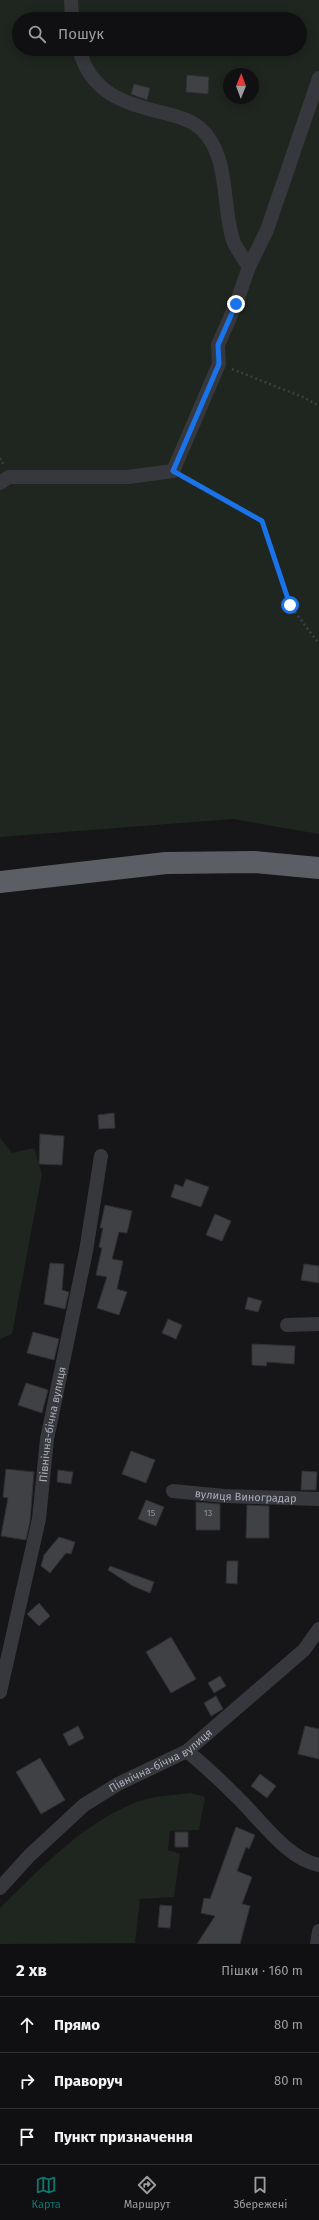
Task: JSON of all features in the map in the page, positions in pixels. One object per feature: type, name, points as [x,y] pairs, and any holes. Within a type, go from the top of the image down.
[{"type":"highway","points":[[0,882],[166,863],[254,862],[319,868]]},
{"type":"street","points":[[71,0],[72,12]]},
{"type":"street","points":[[81,56],[93,78],[105,92],[136,106],[184,118],[200,128],[217,151],[234,243],[249,267]]},
{"type":"street","points":[[0,483],[9,477],[128,477],[173,471],[219,364],[218,345],[236,304],[249,267],[267,230],[319,78]]},
{"type":"street","name":"Північна-бічна вулиця","points":[[0,1692],[39,1519],[47,1439],[86,1251],[101,1156]]},
{"type":"street","points":[[287,1325],[319,1324]]},
{"type":"street","name":"вулиця Виноградар","points":[[173,1491],[224,1496],[319,1499]]},
{"type":"street","name":"Північна-бічна вулиця","points":[[0,1888],[29,1856],[84,1805],[118,1784],[187,1751],[304,1650],[319,1629]]},
{"type":"street","points":[[187,1751],[212,1772],[288,1849],[308,1863],[319,1865]]},
{"type":"street","points":[[317,1944],[319,1931]]},
{"type":"path","points":[[219,364],[305,398],[319,406]]},
{"type":"path","points":[[173,471],[262,521],[290,605],[319,644]]},
{"type":"shaded area","points":[[0,0],[319,0],[319,834],[233,819],[0,837]]},
{"type":"shaded area","points":[[0,1138],[12,1153],[34,1148],[42,1174],[12,1334],[0,1339]]},
{"type":"shaded area","points":[[191,1793],[205,1797],[199,1830],[170,1831],[168,1850],[180,1854],[174,1897],[140,1899],[135,1943],[0,1944],[0,1908],[62,1849],[96,1823],[134,1803],[154,1797]]},
{"type":"building","points":[[187,75],[209,77],[208,94],[186,92]]},
{"type":"building","points":[[134,84],[150,88],[147,100],[131,94]]},
{"type":"building","points":[[114,1113],[115,1128],[99,1129],[98,1115]]},
{"type":"building","points":[[40,1134],[64,1136],[62,1165],[39,1164]]},
{"type":"building","points":[[186,1179],[209,1187],[201,1207],[171,1197],[175,1184],[183,1187]]},
{"type":"building","points":[[105,1205],[132,1211],[127,1233],[119,1232],[112,1259],[123,1261],[117,1289],[127,1292],[119,1315],[97,1308],[107,1277],[96,1275],[102,1248],[99,1247],[103,1228],[100,1228]]},
{"type":"building","points":[[215,1214],[231,1221],[222,1241],[206,1235]]},
{"type":"building","points":[[50,1263],[64,1264],[62,1290],[69,1292],[65,1309],[44,1304]]},
{"type":"building","points":[[304,1264],[319,1266],[319,1283],[301,1280]]},
{"type":"building","points":[[248,1297],[262,1301],[258,1312],[245,1309]]},
{"type":"building","points":[[168,1319],[182,1325],[176,1339],[162,1333]]},
{"type":"building","points":[[33,1332],[59,1339],[54,1360],[27,1353]]},
{"type":"building","points":[[252,1344],[295,1346],[294,1364],[267,1362],[266,1366],[252,1365]]},
{"type":"building","points":[[26,1383],[48,1390],[42,1413],[18,1405]]},
{"type":"building","points":[[131,1451],[155,1460],[146,1483],[122,1474]]},
{"type":"building","points":[[6,1469],[34,1472],[30,1521],[26,1540],[1,1536],[8,1498],[3,1497]]},
{"type":"building","points":[[58,1470],[73,1472],[71,1484],[57,1482]]},
{"type":"building","points":[[302,1471],[317,1472],[316,1490],[301,1490]]},
{"type":"building","points":[[146,1500],[164,1507],[156,1526],[138,1519]]},
{"type":"building","points":[[196,1502],[220,1504],[220,1530],[196,1530]]},
{"type":"building","points":[[247,1505],[269,1506],[269,1538],[246,1538]]},
{"type":"building","points":[[59,1537],[75,1542],[71,1554],[66,1553],[50,1573],[41,1566],[44,1555]]},
{"type":"building","points":[[227,1561],[238,1561],[237,1584],[226,1583]]},
{"type":"building","points":[[110,1566],[154,1582],[150,1593],[133,1586],[108,1570]]},
{"type":"building","points":[[39,1603],[50,1616],[39,1626],[27,1614]]},
{"type":"building","points":[[171,1637],[196,1679],[171,1693],[146,1652]]},
{"type":"building","points":[[220,1676],[226,1686],[214,1693],[208,1683]]},
{"type":"building","points":[[216,1696],[223,1709],[211,1716],[204,1703]]},
{"type":"building","points":[[78,1726],[84,1738],[69,1746],[63,1734]]},
{"type":"building","points":[[305,1726],[319,1729],[319,1759],[298,1754]]},
{"type":"building","points":[[40,1758],[65,1800],[41,1814],[16,1772]]},
{"type":"building","points":[[260,1774],[276,1786],[267,1798],[251,1786]]},
{"type":"building","points":[[236,1827],[255,1835],[249,1849],[246,1847],[237,1871],[252,1877],[242,1904],[250,1906],[240,1944],[197,1944],[215,1916],[201,1913],[204,1898],[210,1899]]},
{"type":"building","points":[[175,1832],[188,1832],[188,1847],[175,1847]]},
{"type":"building","points":[[160,1905],[172,1906],[170,1928],[158,1927]]},
{"type":"route","points":[[236,304],[218,345],[219,364],[173,471],[262,521],[290,605]]}]
